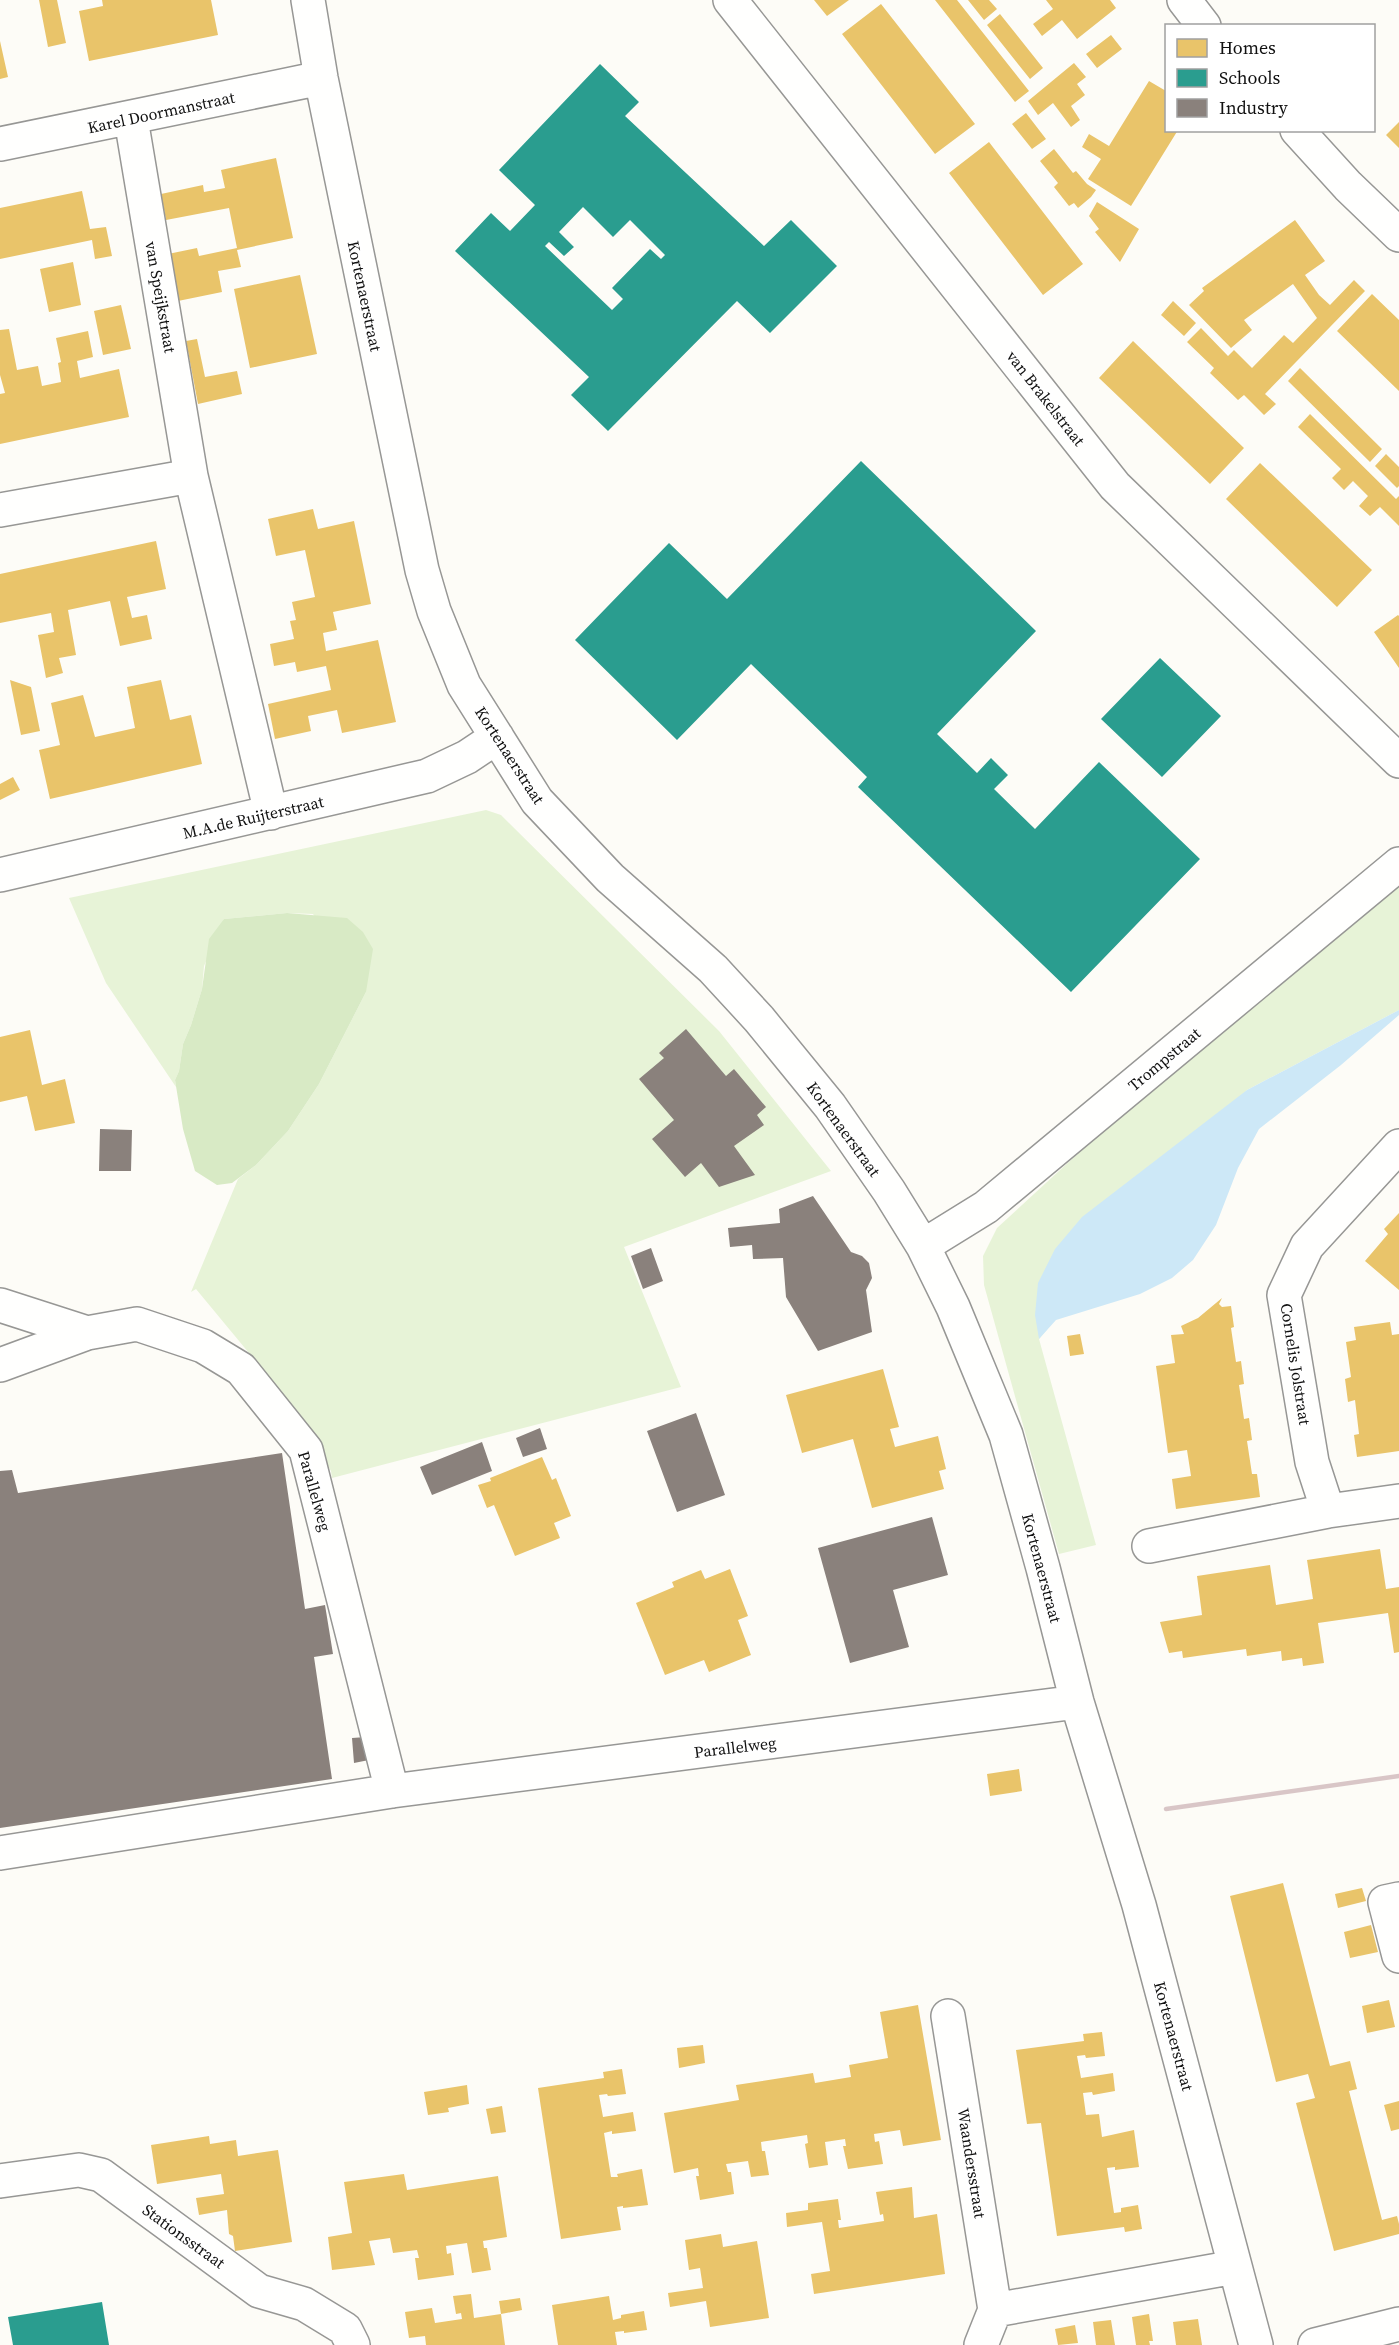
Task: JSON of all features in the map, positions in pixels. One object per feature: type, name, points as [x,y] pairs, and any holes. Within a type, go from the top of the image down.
[{"type":"street","name":"Kortenaerstraat","points":[[308,0],[321,78],[422,570],[434,611],[464,685],[537,801],[610,879],[713,969],[759,1019],[830,1106],[889,1191],[923,1246],[953,1307],[1006,1435],[1077,1702],[1140,1905],[1256,2345]]},
{"type":"street","name":"van Brakelstraat","points":[[730,0],[1115,486],[1399,762]]},
{"type":"street","points":[[1184,0],[1202,24]]},
{"type":"street","name":"Karel Doormanstraat","points":[[0,144],[321,78]]},
{"type":"street","name":"van Speijkstraat","points":[[130,118],[191,476],[271,813]]},
{"type":"street","points":[[1299,132],[1348,186],[1399,235]]},
{"type":"street","points":[[0,510],[191,476]]},
{"type":"street","name":"M.A.de Ruijterstraat","points":[[0,875],[427,776],[467,758],[497,737]]},
{"type":"street","name":"Trompstraat","points":[[923,1246],[986,1207],[1399,864]]},
{"type":"street","name":"Cornelis Jolstraat","points":[[1328,1511],[1312,1462],[1284,1295],[1307,1246],[1399,1146]]},
{"type":"street","name":"Parallelweg","points":[[0,1305],[87,1333]]},
{"type":"street","name":"Parallelweg","points":[[0,1365],[87,1333],[137,1324],[203,1346],[241,1369],[306,1450],[392,1791]]},
{"type":"street","points":[[1149,1546],[1328,1511],[1399,1501]]},
{"type":"street","name":"Parallelweg","points":[[0,1853],[392,1791],[1077,1702]]},
{"type":"street","points":[[1399,1899],[1386,1902],[1399,1956]]},
{"type":"street","name":"Waandersstraat","points":[[948,2016],[995,2310]]},
{"type":"street","name":"Stationsstraat","points":[[0,2181],[79,2170],[101,2175],[259,2291],[304,2304],[345,2330],[353,2345]]},
{"type":"street","points":[[981,2345],[995,2310],[1235,2267]]},
{"type":"street","points":[[1315,2345],[1399,2324]]},
{"type":"green space","points":[[486,810],[501,815],[719,1031],[831,1171],[624,1247],[681,1387],[332,1478],[331,1471],[297,1411],[196,1289],[191,1292],[238,1179],[256,1165],[288,1131],[319,1084],[366,992],[313,914],[287,913],[224,919],[204,966],[202,989],[183,1044],[179,1071],[175,1080],[176,1087],[106,983],[69,898]]},
{"type":"green space","points":[[1399,880],[1399,1010],[1247,1090],[1039,1339],[1096,1545],[1059,1554],[984,1285],[983,1256],[997,1228],[1109,1125]]},
{"type":"green space","points":[[287,913],[347,918],[363,932],[373,949],[366,992],[319,1084],[288,1131],[256,1165],[232,1183],[217,1185],[195,1171],[183,1129],[175,1080],[179,1071],[183,1044],[202,989],[209,939],[224,919]]},
{"type":"water","points":[[1399,1010],[1399,1015],[1341,1065],[1259,1129],[1238,1168],[1216,1225],[1193,1260],[1172,1278],[1140,1294],[1056,1320],[1039,1339],[1035,1315],[1038,1283],[1055,1249],[1082,1217],[1247,1090]]},
{"type":"building: Homes","points":[[39,0],[57,0],[66,43],[48,47]]},
{"type":"building: Homes","points":[[102,0],[211,0],[218,35],[89,61],[79,11],[103,6]]},
{"type":"building: Homes","points":[[814,0],[849,0],[827,16]]},
{"type":"building: Homes","points":[[935,0],[957,0],[1029,91],[1015,102]]},
{"type":"building: Homes","points":[[968,0],[989,0],[997,9],[984,20]]},
{"type":"building: Homes","points":[[1046,0],[1110,0],[1116,8],[1077,39],[1062,20],[1042,36],[1033,24],[1053,9]]},
{"type":"building: Homes","points":[[881,4],[975,124],[935,154],[842,34]]},
{"type":"building: Homes","points":[[1000,14],[1043,68],[1030,79],[987,25]]},
{"type":"building: Homes","points":[[1111,35],[1122,49],[1097,68],[1086,54]]},
{"type":"building: Homes","points":[[0,41],[8,77],[0,79]]},
{"type":"building: Homes","points":[[1074,63],[1086,77],[1077,84],[1085,95],[1071,106],[1080,120],[1071,127],[1053,103],[1038,115],[1028,101]]},
{"type":"building: Homes","points":[[1149,81],[1165,90],[1165,132],[1177,132],[1131,206],[1088,179],[1101,159],[1082,147],[1089,134],[1109,146]]},
{"type":"building: Homes","points":[[1026,113],[1046,139],[1032,149],[1012,124]]},
{"type":"building: Homes","points":[[1399,122],[1399,148],[1386,135]]},
{"type":"building: Homes","points":[[989,142],[1083,264],[1043,295],[949,173]]},
{"type":"building: Homes","points":[[1054,149],[1073,173],[1076,171],[1087,184],[1096,190],[1078,208],[1074,203],[1069,206],[1054,187],[1058,183],[1040,161]]},
{"type":"building: Homes","points":[[276,158],[293,238],[237,250],[241,267],[218,271],[222,292],[178,301],[168,254],[197,248],[199,256],[237,248],[229,208],[166,220],[161,194],[203,185],[204,192],[225,188],[221,170]]},
{"type":"building: Homes","points":[[82,191],[90,229],[106,227],[112,256],[95,259],[92,240],[0,259],[0,208]]},
{"type":"building: Homes","points":[[1097,202],[1139,229],[1120,262],[1095,232],[1099,229],[1089,216]]},
{"type":"building: Homes","points":[[1295,220],[1325,261],[1305,275],[1319,295],[1330,305],[1354,280],[1365,291],[1265,394],[1276,404],[1264,415],[1244,395],[1238,400],[1210,373],[1214,368],[1187,342],[1201,328],[1228,356],[1234,350],[1252,368],[1284,335],[1293,343],[1317,318],[1293,284],[1244,320],[1252,330],[1231,348],[1189,305],[1204,291],[1202,288]]},
{"type":"building: Homes","points":[[73,262],[81,305],[49,312],[40,269]]},
{"type":"building: Homes","points":[[300,275],[317,354],[250,368],[234,289]]},
{"type":"building: Homes","points":[[1372,294],[1399,320],[1399,391],[1337,331]]},
{"type":"building: Homes","points":[[1173,301],[1196,323],[1184,336],[1161,315]]},
{"type":"building: Homes","points":[[121,305],[131,349],[103,355],[94,311]]},
{"type":"building: Homes","points":[[9,329],[17,370],[38,366],[42,386],[61,382],[58,363],[61,362],[56,338],[88,331],[93,357],[77,361],[80,378],[119,369],[129,417],[0,444],[0,394],[5,393],[0,375],[0,330]]},
{"type":"building: Homes","points":[[197,339],[205,377],[237,371],[242,394],[198,404],[186,341]]},
{"type":"building: Homes","points":[[1133,341],[1244,448],[1210,484],[1099,378]]},
{"type":"building: Homes","points":[[1300,368],[1382,449],[1370,462],[1288,381]]},
{"type":"building: Homes","points":[[1310,414],[1396,499],[1399,496],[1399,526],[1380,507],[1370,516],[1359,506],[1368,496],[1353,481],[1344,490],[1332,478],[1341,469],[1298,427]]},
{"type":"building: Homes","points":[[1386,454],[1399,467],[1399,486],[1397,488],[1375,466]]},
{"type":"building: Homes","points":[[1260,463],[1372,570],[1337,607],[1226,499]]},
{"type":"building: Homes","points":[[313,509],[318,529],[354,521],[371,604],[333,612],[337,630],[323,633],[326,651],[378,640],[396,722],[342,733],[337,710],[308,716],[311,731],[275,739],[268,704],[331,690],[326,666],[297,672],[295,662],[274,666],[270,644],[294,639],[290,621],[296,620],[292,602],[315,597],[305,550],[276,556],[268,519]]},
{"type":"building: Homes","points":[[156,541],[166,589],[127,597],[132,618],[147,615],[152,639],[120,646],[110,601],[68,610],[76,655],[59,658],[63,673],[46,678],[38,635],[54,632],[51,613],[0,623],[0,574]]},
{"type":"building: Homes","points":[[1399,616],[1399,668],[1374,632]]},
{"type":"building: Homes","points":[[10,680],[31,687],[40,731],[21,735]]},
{"type":"building: Homes","points":[[161,680],[170,720],[191,715],[202,764],[50,799],[39,750],[60,745],[51,703],[83,695],[95,737],[135,728],[127,687]]},
{"type":"building: Homes","points":[[13,777],[20,790],[0,800],[0,784]]},
{"type":"building: Homes","points":[[30,1030],[42,1085],[65,1079],[75,1123],[35,1131],[27,1096],[0,1102],[0,1037]]},
{"type":"building: Homes","points":[[1399,1213],[1399,1290],[1365,1261],[1388,1234],[1384,1229]]},
{"type":"building: Homes","points":[[1222,1298],[1219,1304],[1222,1307],[1231,1306],[1234,1327],[1231,1328],[1236,1362],[1241,1361],[1244,1384],[1239,1385],[1244,1419],[1249,1418],[1252,1440],[1247,1441],[1252,1474],[1257,1474],[1260,1497],[1176,1509],[1172,1479],[1191,1476],[1187,1450],[1168,1453],[1156,1366],[1175,1363],[1171,1335],[1184,1334],[1181,1326],[1198,1318]]},
{"type":"building: Homes","points":[[1390,1322],[1392,1335],[1399,1334],[1399,1451],[1357,1457],[1354,1435],[1359,1434],[1355,1400],[1348,1402],[1345,1379],[1351,1377],[1346,1342],[1356,1340],[1354,1327]]},
{"type":"building: Homes","points":[[1080,1334],[1084,1354],[1070,1356],[1067,1336]]},
{"type":"building: Homes","points":[[883,1369],[899,1427],[890,1429],[895,1447],[938,1436],[946,1469],[939,1471],[944,1489],[872,1508],[853,1439],[802,1453],[786,1395]]},
{"type":"building: Homes","points":[[542,1457],[552,1480],[556,1478],[571,1516],[554,1523],[560,1538],[515,1556],[494,1505],[487,1508],[478,1485]]},
{"type":"building: Homes","points":[[1380,1549],[1386,1589],[1399,1587],[1399,1652],[1394,1653],[1388,1613],[1318,1623],[1324,1663],[1303,1666],[1302,1658],[1282,1661],[1281,1651],[1247,1656],[1246,1649],[1183,1658],[1182,1651],[1169,1653],[1160,1622],[1202,1615],[1197,1576],[1270,1565],[1276,1605],[1313,1599],[1307,1560]]},
{"type":"building: Homes","points":[[730,1569],[748,1616],[738,1620],[751,1655],[709,1672],[704,1660],[665,1675],[636,1603],[674,1587],[672,1582],[701,1570],[705,1579]]},
{"type":"building: Homes","points":[[1019,1769],[1022,1791],[990,1796],[987,1774]]},
{"type":"building: Homes","points":[[1283,1883],[1330,2066],[1350,2061],[1357,2089],[1349,2091],[1382,2220],[1397,2216],[1399,2224],[1399,2234],[1334,2251],[1296,2103],[1315,2098],[1308,2074],[1276,2082],[1230,1896]]},
{"type":"building: Homes","points":[[1362,1888],[1366,1901],[1338,1908],[1335,1894]]},
{"type":"building: Homes","points":[[1371,1925],[1378,1952],[1350,1958],[1344,1932]]},
{"type":"building: Homes","points":[[1389,2000],[1395,2027],[1367,2033],[1362,2006]]},
{"type":"building: Homes","points":[[918,2005],[941,2140],[903,2146],[900,2130],[874,2134],[875,2142],[879,2141],[883,2164],[848,2169],[843,2146],[846,2146],[845,2139],[825,2142],[828,2165],[809,2168],[805,2144],[808,2143],[807,2135],[761,2142],[769,2175],[751,2177],[748,2161],[726,2164],[728,2172],[731,2172],[734,2194],[700,2200],[696,2176],[699,2176],[698,2168],[674,2173],[664,2113],[739,2100],[736,2085],[813,2073],[815,2083],[851,2077],[849,2065],[888,2058],[880,2012]]},
{"type":"building: Homes","points":[[1102,2032],[1105,2056],[1086,2058],[1085,2055],[1077,2056],[1081,2078],[1113,2073],[1115,2091],[1093,2095],[1092,2092],[1083,2093],[1086,2115],[1099,2114],[1102,2137],[1134,2130],[1139,2167],[1115,2170],[1115,2167],[1107,2168],[1114,2213],[1121,2212],[1121,2208],[1138,2205],[1142,2229],[1125,2232],[1124,2227],[1057,2236],[1041,2123],[1027,2124],[1016,2050],[1084,2041],[1083,2034]]},
{"type":"building: Homes","points":[[703,2045],[705,2063],[679,2068],[677,2048]]},
{"type":"building: Homes","points":[[622,2069],[626,2094],[599,2095],[603,2117],[633,2112],[636,2131],[604,2133],[611,2177],[642,2169],[648,2205],[617,2207],[621,2230],[561,2239],[538,2088],[604,2078],[603,2072]]},
{"type":"building: Homes","points":[[467,2085],[469,2104],[448,2108],[449,2112],[428,2115],[424,2092]]},
{"type":"building: Homes","points":[[1399,2101],[1399,2129],[1391,2131],[1384,2105]]},
{"type":"building: Homes","points":[[502,2106],[506,2132],[491,2134],[486,2109]]},
{"type":"building: Homes","points":[[209,2136],[210,2144],[236,2140],[238,2156],[278,2150],[292,2242],[235,2251],[233,2236],[229,2234],[227,2210],[199,2215],[196,2198],[224,2194],[221,2174],[157,2184],[151,2145]]},
{"type":"building: Homes","points":[[404,2174],[407,2190],[498,2176],[507,2237],[483,2241],[484,2248],[487,2248],[491,2270],[472,2273],[467,2243],[446,2246],[447,2254],[451,2253],[454,2275],[418,2280],[415,2258],[419,2258],[417,2250],[393,2253],[390,2238],[369,2241],[375,2265],[332,2270],[328,2237],[352,2233],[344,2182]]},
{"type":"building: Homes","points":[[912,2187],[914,2218],[937,2214],[945,2274],[814,2294],[811,2274],[830,2271],[822,2222],[787,2227],[786,2213],[808,2210],[808,2203],[838,2199],[841,2220],[838,2220],[839,2228],[884,2221],[883,2214],[880,2215],[876,2192]]},
{"type":"building: Homes","points":[[721,2234],[723,2247],[757,2241],[769,2318],[710,2327],[706,2301],[670,2307],[668,2293],[703,2288],[700,2268],[689,2270],[685,2240]]},
{"type":"building: Homes","points":[[471,2294],[474,2318],[501,2314],[505,2345],[426,2345],[425,2336],[409,2338],[405,2312],[432,2308],[435,2323],[462,2319],[461,2313],[456,2314],[453,2296]]},
{"type":"building: Homes","points":[[609,2296],[613,2320],[621,2318],[621,2315],[644,2311],[647,2330],[615,2332],[617,2345],[558,2345],[552,2305]]},
{"type":"building: Homes","points":[[520,2298],[522,2310],[501,2314],[499,2301]]},
{"type":"building: Homes","points":[[1149,2314],[1153,2341],[1149,2341],[1150,2345],[1136,2345],[1132,2317]]},
{"type":"building: Homes","points":[[1198,2319],[1202,2345],[1176,2345],[1173,2322]]},
{"type":"building: Homes","points":[[1111,2320],[1115,2345],[1096,2345],[1093,2322]]},
{"type":"building: Homes","points":[[1075,2325],[1078,2343],[1058,2345],[1055,2329]]},
{"type":"building: Schools","points":[[600,64],[639,102],[625,116],[764,246],[791,220],[837,266],[770,333],[737,301],[608,431],[571,395],[589,377],[455,251],[491,213],[510,231],[535,205],[499,170]],"holes":[[[583,207],[613,237],[630,220],[665,255],[661,259],[650,249],[612,288],[623,299],[612,310],[545,246],[549,242],[564,256],[574,247],[559,232]]]},
{"type":"building: Schools","points":[[861,461],[1036,631],[937,734],[977,773],[991,758],[1008,775],[994,789],[1035,829],[1099,762],[1200,859],[1071,992],[858,787],[867,777],[751,664],[677,740],[575,640],[669,543],[727,599]]},
{"type":"building: Schools","points":[[1160,658],[1221,716],[1162,777],[1101,719]]},
{"type":"building: Schools","points":[[102,2302],[109,2345],[13,2345],[8,2317]]},
{"type":"building: Industry","points":[[686,1029],[726,1076],[734,1069],[766,1107],[757,1115],[764,1125],[734,1146],[755,1175],[719,1187],[701,1163],[685,1177],[652,1139],[674,1120],[639,1079],[664,1058],[659,1053]]},
{"type":"building: Industry","points":[[100,1129],[132,1130],[131,1171],[99,1171]]},
{"type":"building: Industry","points":[[813,1196],[851,1252],[862,1256],[869,1263],[872,1278],[866,1290],[872,1332],[818,1351],[786,1297],[783,1258],[753,1259],[752,1245],[730,1247],[728,1228],[780,1223],[779,1209]]},
{"type":"building: Industry","points":[[651,1248],[663,1281],[643,1289],[631,1256]]},
{"type":"building: Industry","points":[[696,1413],[725,1495],[677,1512],[647,1431]]},
{"type":"building: Industry","points":[[540,1428],[547,1449],[523,1457],[516,1438]]},
{"type":"building: Industry","points":[[482,1442],[492,1471],[432,1495],[420,1467]]},
{"type":"building: Industry","points":[[282,1453],[305,1609],[325,1605],[333,1654],[314,1657],[332,1779],[0,1828],[0,1471],[12,1470],[18,1493]]},
{"type":"building: Industry","points":[[932,1517],[948,1575],[893,1590],[909,1647],[850,1663],[818,1548]]},
{"type":"building: Industry","points":[[366,1737],[369,1760],[354,1763],[352,1738]]},
{"type":"railway","points":[[1166,1809],[1399,1776]]}]
